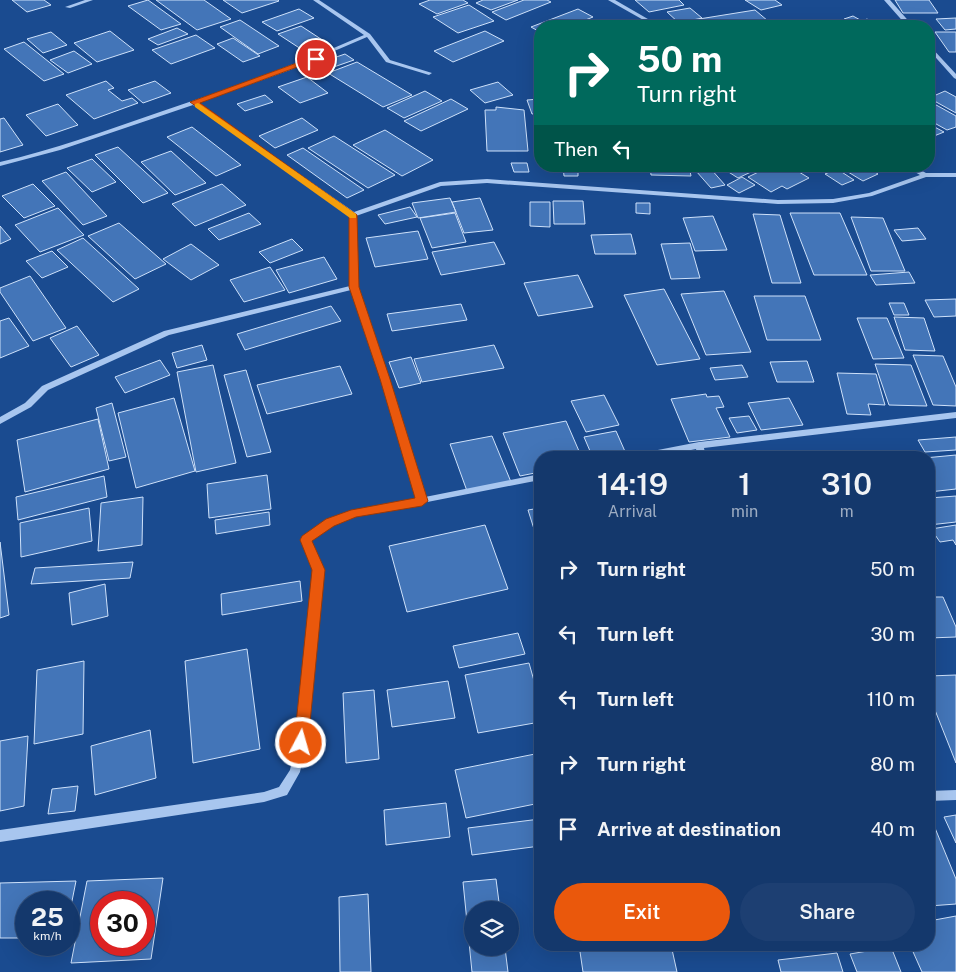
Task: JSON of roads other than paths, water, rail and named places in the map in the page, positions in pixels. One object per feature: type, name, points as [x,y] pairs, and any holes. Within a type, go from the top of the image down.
[{"type":"street","points":[[68,7],[90,0]]},
{"type":"street","points":[[316,0],[368,35],[388,61],[429,73]]},
{"type":"street","points":[[611,0],[646,20]]},
{"type":"street","points":[[887,0],[905,20]]},
{"type":"street","points":[[0,164],[113,130],[194,102],[316,59],[368,35]]},
{"type":"street","points":[[935,54],[956,77]]},
{"type":"street","points":[[194,102],[353,215]]},
{"type":"street","points":[[919,172],[925,175]]},
{"type":"street","points":[[353,215],[440,184],[487,181],[778,202],[824,201],[870,195],[925,175],[956,175]]},
{"type":"street","points":[[353,215],[354,287],[385,379],[422,501]]},
{"type":"street","points":[[0,421],[28,405],[45,388],[167,333],[354,287]]},
{"type":"street","points":[[668,451],[699,445],[956,416]]},
{"type":"street","points":[[699,445],[700,451]]},
{"type":"street","points":[[0,836],[264,797],[284,791],[294,772],[301,743],[318,570],[306,540],[330,523],[355,513],[534,478]]},
{"type":"street","points":[[935,796],[956,795]]}]
